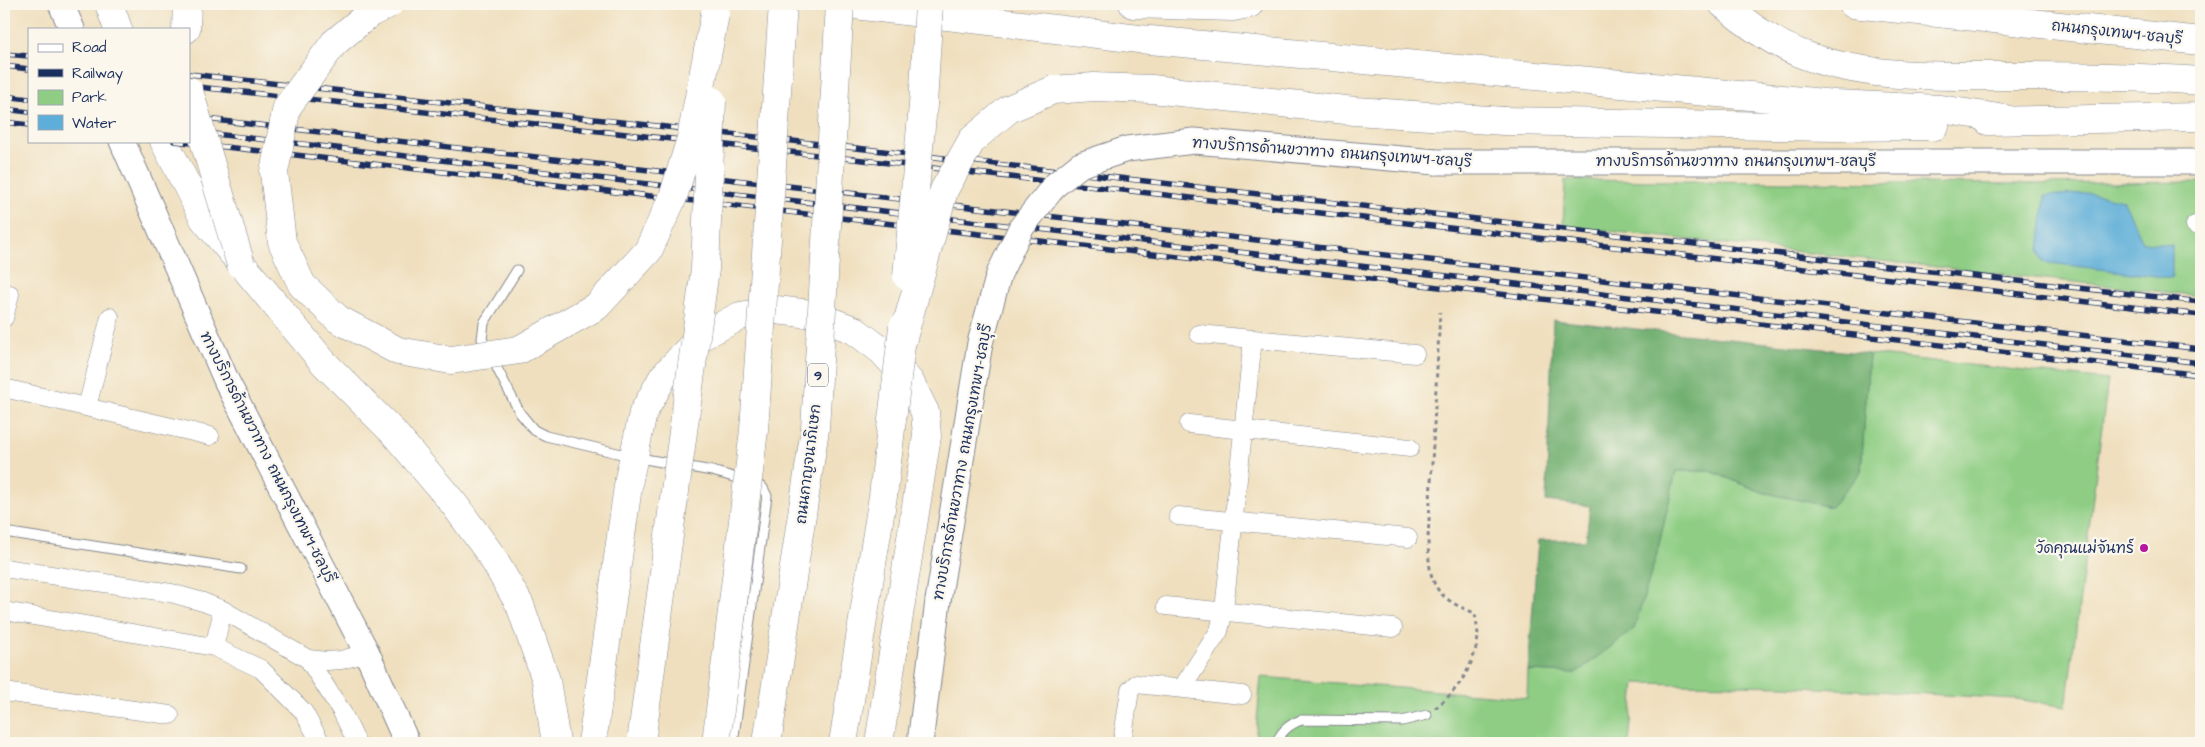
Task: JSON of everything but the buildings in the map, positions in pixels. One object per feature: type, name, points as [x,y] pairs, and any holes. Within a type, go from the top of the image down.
[{"type":"highway","points":[[109,4],[118,28]]},
{"type":"highway","points":[[186,28],[187,4]]},
{"type":"highway","points":[[389,4],[370,13],[334,43],[287,107],[274,172],[282,242],[302,285],[338,319],[398,352],[451,360],[519,350],[597,306],[648,251],[673,197],[691,138],[716,9]]},
{"type":"highway","points":[[716,743],[754,430],[783,4]]},
{"type":"highway","name":"ถนนกาญจนาภิเษก","points":[[767,743],[815,429],[840,4]]},
{"type":"highway","points":[[846,4],[1139,40],[1835,104],[1940,110],[2006,119]]},
{"type":"highway","points":[[843,743],[882,496],[901,345],[923,105],[929,4]]},
{"type":"highway","points":[[1133,4],[1233,7],[1249,4]]},
{"type":"highway","points":[[1723,4],[1773,41],[1829,63],[1891,74],[2122,77],[2201,81]]},
{"type":"highway","name":"ถนนกรุงเทพฯ-ชลบุรี","points":[[1853,4],[2201,41]]},
{"type":"highway","points":[[642,739],[705,269],[716,9]]},
{"type":"highway","points":[[901,345],[944,190],[972,140],[1010,109],[1053,90],[1094,87],[1152,89],[1355,111],[1504,121],[1834,128],[1934,126],[2006,119],[2201,117]]},
{"type":"highway","points":[[190,93],[241,265]]},
{"type":"highway","points":[[165,142],[204,219],[324,363],[393,432],[454,504],[492,555],[520,605],[546,680],[556,743]]},
{"type":"highway","points":[[592,743],[634,458],[643,413],[663,377],[700,337],[740,316],[776,310],[811,314],[854,330],[882,351],[910,382],[924,412],[927,436],[879,743]]},
{"type":"main road","points":[[61,4],[72,28]]},
{"type":"main road","name":"ทางบริการด้านขวาทาง ถนนกรุงเทพฯ-ชลบุรี","points":[[920,743],[938,600],[980,343],[999,274],[1021,228],[1054,185],[1080,165],[1127,149],[1194,141],[1436,162],[2201,162]]},
{"type":"main road","name":"ทางบริการด้านขวาทาง ถนนกรุงเทพฯ-ชลบุรี","points":[[122,142],[227,382],[367,653],[407,743]]},
{"type":"street","points":[[4,318],[10,294]]},
{"type":"street","points":[[87,407],[110,317]]},
{"type":"street","points":[[1199,334],[1415,354]]},
{"type":"street","points":[[1182,688],[1219,631],[1224,610],[1254,338]]},
{"type":"street","points":[[4,388],[210,436]]},
{"type":"street","points":[[1189,424],[1410,448]]},
{"type":"street","points":[[1178,516],[1408,538]]},
{"type":"street","points":[[4,568],[171,594],[223,610],[308,659],[342,712],[357,743]]},
{"type":"street","points":[[1166,606],[1224,610],[1393,628]]},
{"type":"street","points":[[214,647],[223,610]]},
{"type":"street","points":[[4,611],[214,647],[261,669],[303,711],[321,743]]},
{"type":"street","points":[[308,659],[341,660],[367,653]]},
{"type":"street","points":[[1122,743],[1132,687],[1143,683],[1242,695]]},
{"type":"street","points":[[4,692],[170,715]]},
{"type":"lane","points":[[517,270],[484,322],[482,339],[520,413],[534,430],[546,436],[634,458],[712,471],[755,483],[763,488],[767,496],[733,743]]},
{"type":"lane","points":[[4,532],[241,569]]},
{"type":"lane","points":[[1276,743],[1291,724],[1301,720],[1402,721],[1427,715]]},
{"type":"path","points":[[1427,715],[1448,699],[1465,677],[1478,636],[1475,614],[1452,605],[1434,585],[1429,569],[1428,539],[1440,312]]},
{"type":"green space","points":[[1565,180],[2024,184],[2201,182],[2201,296],[1563,226]]},
{"type":"green space","points":[[1553,320],[1869,354],[1861,472],[1831,507],[1762,492],[1710,471],[1676,471],[1657,553],[1634,629],[1576,673],[1528,671],[1538,540],[1586,540],[1590,506],[1546,501]]},
{"type":"green space","points":[[1869,354],[2108,380],[2066,707],[2016,699],[1784,686],[1635,683],[1629,743],[1255,743],[1261,677],[1527,698],[1528,671],[1576,673],[1634,629],[1657,553],[1676,471],[1710,471],[1762,492],[1831,507],[1861,472]]},
{"type":"water","points":[[2089,193],[2123,200],[2143,242],[2172,245],[2172,278],[2042,262],[2039,250],[2045,196]]},
{"type":"railway","points":[[4,54],[28,56]]},
{"type":"railway","points":[[4,66],[28,69]]},
{"type":"railway","points":[[190,74],[874,150],[2201,302]]},
{"type":"railway","points":[[190,86],[872,161],[2201,315]]},
{"type":"railway","points":[[4,96],[28,99]]},
{"type":"railway","points":[[4,109],[28,112]]},
{"type":"railway","points":[[190,117],[2201,349]]},
{"type":"railway","points":[[4,122],[28,125]]},
{"type":"railway","points":[[190,131],[2201,363]]},
{"type":"railway","points":[[183,142],[2201,375]]},
{"type":"place","name":"วัดคุณแม่จันทร์","points":[[2144,548]]}]
